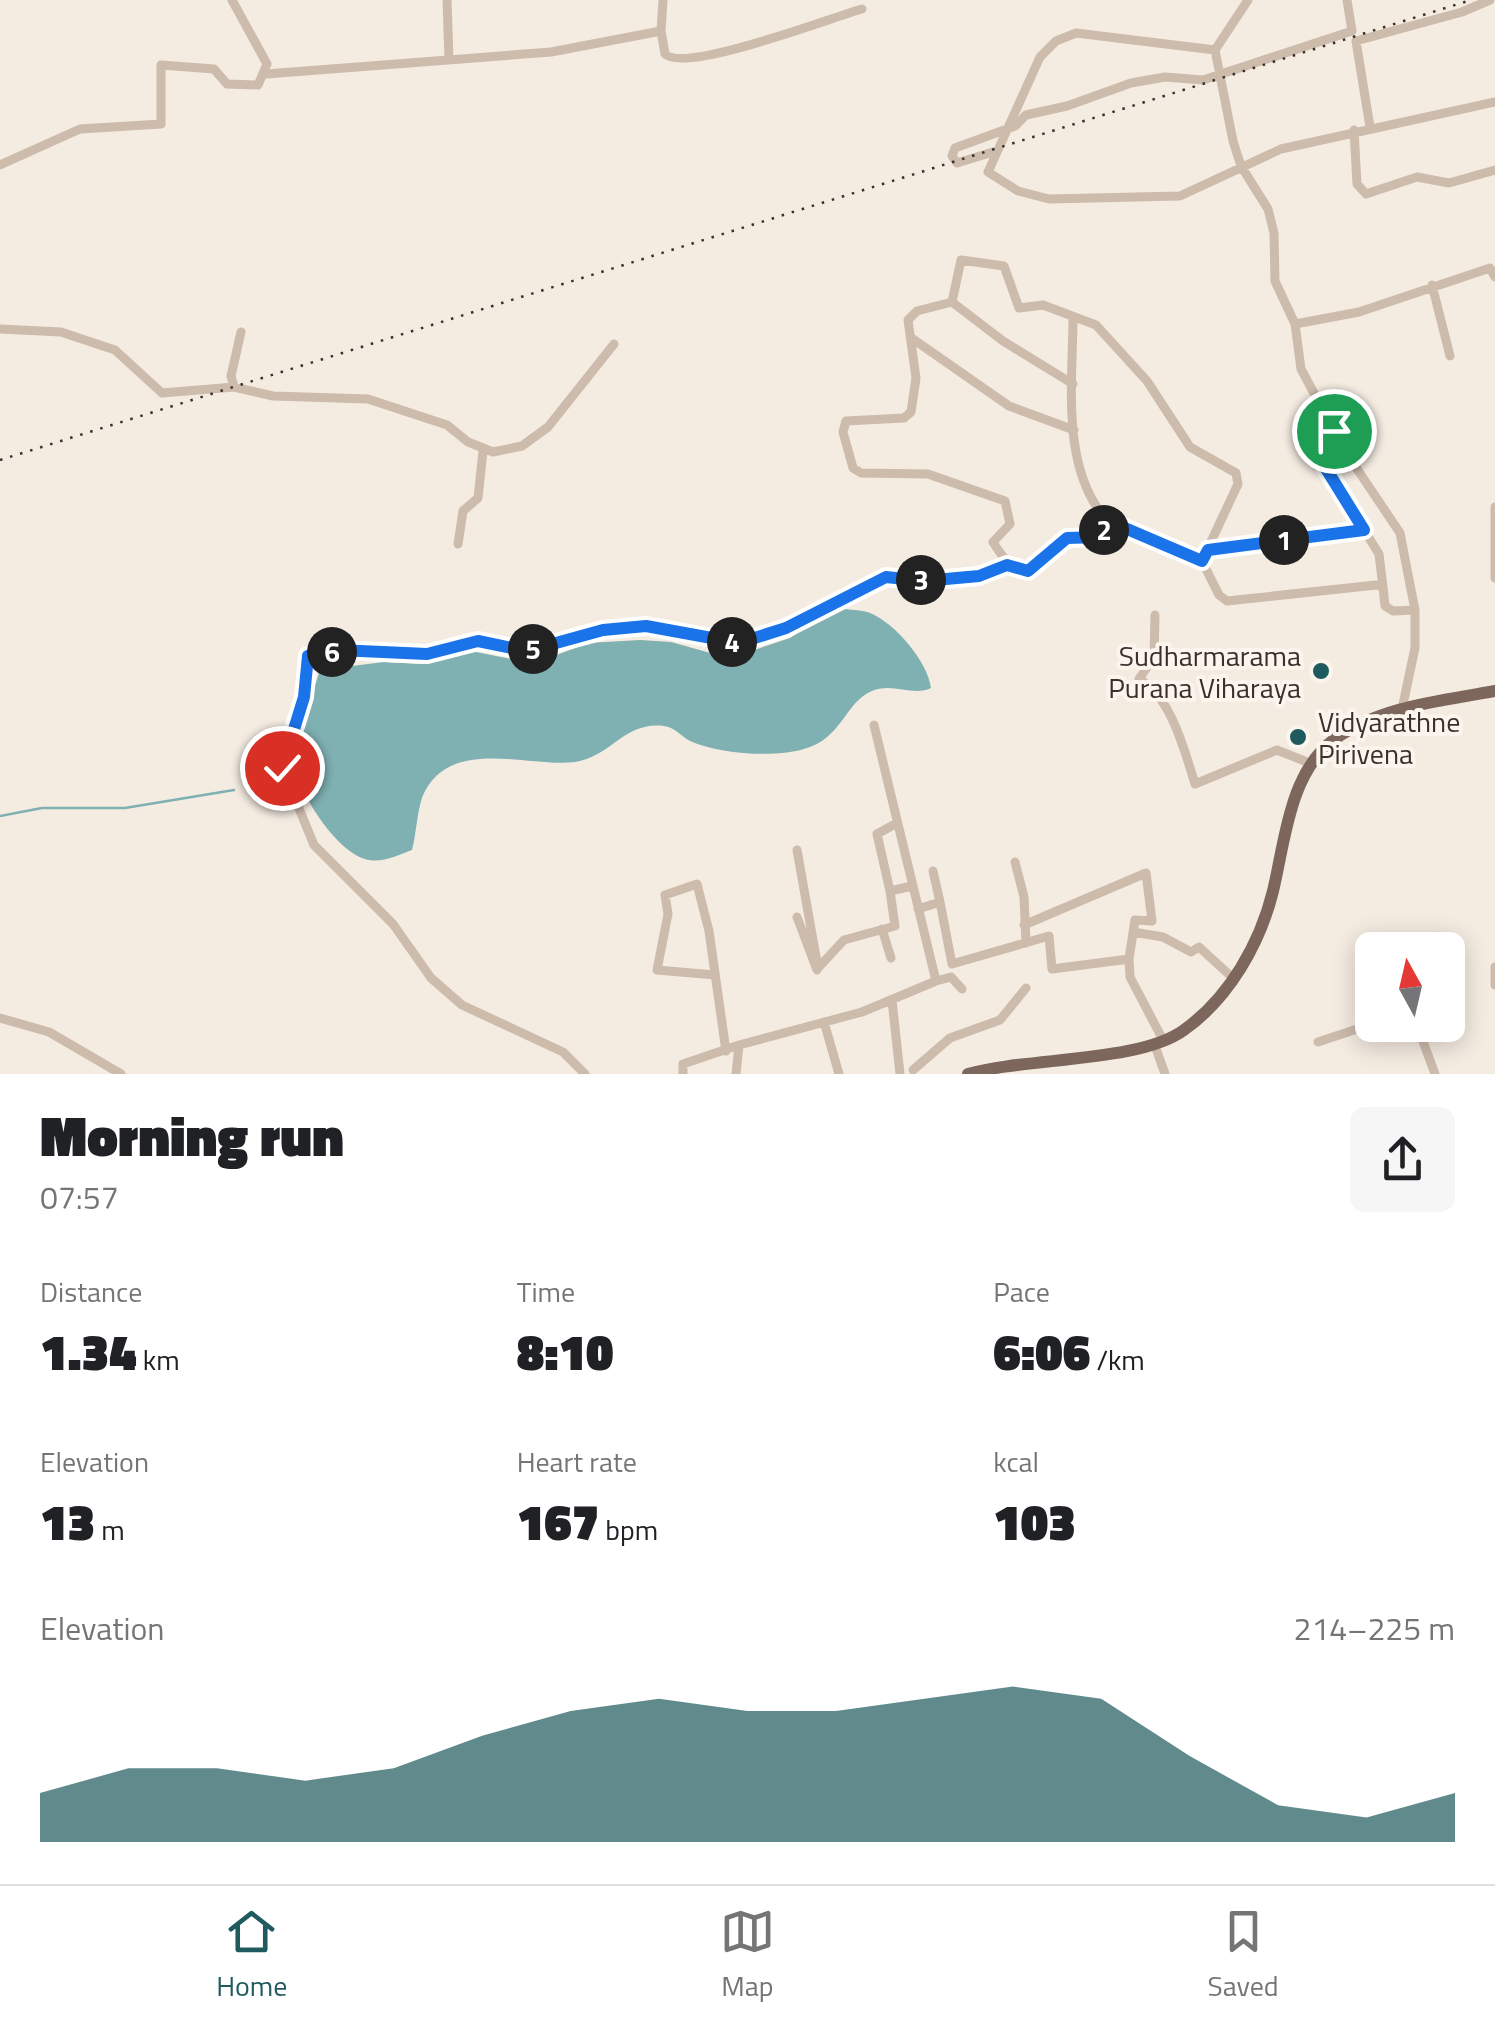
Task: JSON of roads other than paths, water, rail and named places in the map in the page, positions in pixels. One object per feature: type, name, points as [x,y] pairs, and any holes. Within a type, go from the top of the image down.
[{"type":"main road","points":[[968,1074],[1003,1064],[1121,1051],[1183,1032],[1234,979],[1261,928],[1286,822],[1312,764],[1333,740],[1402,709],[1495,691]]},
{"type":"street","points":[[0,166],[80,129],[161,124],[161,64],[214,70],[227,84],[258,85],[266,74],[266,64],[232,0]]},
{"type":"street","points":[[447,0],[449,59]]},
{"type":"street","points":[[664,0],[661,31],[665,54],[679,61],[730,53],[756,40],[862,9]]},
{"type":"street","points":[[1248,0],[1215,50],[1241,166],[1268,210],[1274,234],[1275,282],[1295,324],[1302,369],[1345,451],[1400,533],[1415,610],[1415,648],[1402,709]]},
{"type":"street","points":[[993,152],[957,163],[952,156],[959,146],[1004,131],[1026,115],[1067,106],[1131,82],[1165,76],[1196,81],[1352,32],[1346,0]]},
{"type":"street","points":[[1370,127],[1356,41],[1462,12],[1481,0],[1493,0]]},
{"type":"street","points":[[266,74],[551,52],[661,31]]},
{"type":"street","points":[[1215,50],[1076,33],[1056,41],[1040,57],[993,152],[988,172],[1018,191],[1049,199],[1180,196],[1281,150],[1354,130],[1495,102]]},
{"type":"street","points":[[1354,130],[1358,184],[1366,194],[1417,177],[1449,183],[1495,170]]},
{"type":"street","points":[[952,302],[961,260],[969,258],[1004,266],[1019,308],[1043,305],[1096,325],[1126,353],[1190,447],[1236,473],[1238,484],[1202,561]]},
{"type":"street","points":[[1295,324],[1359,312],[1432,284],[1490,268],[1495,276]]},
{"type":"street","points":[[1432,284],[1450,356]]},
{"type":"street","points":[[952,302],[912,314],[910,337],[916,378],[911,412],[904,418],[846,421],[843,432],[853,468],[861,474],[928,474],[1005,501],[1010,524],[993,542],[1007,565]]},
{"type":"street","points":[[952,302],[1003,341],[1073,384]]},
{"type":"street","points":[[1072,317],[1074,430],[1079,464],[1096,508],[1106,520],[1202,561],[1218,595],[1226,601],[1383,587]]},
{"type":"street","points":[[0,329],[60,332],[115,350],[162,393],[234,387],[274,396],[368,399],[446,426],[483,451],[511,450],[536,438],[614,344]]},
{"type":"street","points":[[234,387],[231,376],[241,332]]},
{"type":"street","points":[[910,337],[1008,406],[1074,430]]},
{"type":"street","points":[[458,544],[463,511],[478,498],[483,451]]},
{"type":"street","points":[[1345,451],[1325,467],[1379,554],[1386,606],[1392,611],[1415,610]]},
{"type":"street","points":[[1495,508],[1495,578]]},
{"type":"street","points":[[585,1074],[563,1052],[462,1005],[432,978],[393,924],[314,845],[282,768],[304,697],[308,656],[338,650],[427,654],[478,641],[527,651],[603,630],[646,626],[739,643],[786,628],[886,577],[924,581],[979,576],[1007,565],[1028,571],[1067,538],[1100,537],[1106,520]]},
{"type":"street","points":[[1208,550],[1364,530]]},
{"type":"street","points":[[1155,614],[1154,657],[1139,679],[1148,684],[1172,723],[1195,784],[1277,750],[1312,764]]},
{"type":"street","points":[[874,725],[936,981]]},
{"type":"street","points":[[798,917],[812,969],[818,968],[844,940],[898,922],[878,834],[897,823]]},
{"type":"street","points":[[797,850],[818,968]]},
{"type":"street","points":[[1015,862],[1026,943]]},
{"type":"street","points":[[932,871],[952,964],[1048,936],[1052,970],[1129,960]]},
{"type":"street","points":[[1024,925],[1146,873],[1152,921],[1135,920],[1130,976],[1158,1041],[1164,1074]]},
{"type":"street","points":[[715,975],[657,970],[668,914],[665,895],[697,884],[709,931],[726,1051]]},
{"type":"street","points":[[890,891],[912,886]]},
{"type":"street","points":[[918,909],[940,902]]},
{"type":"street","points":[[882,929],[891,958]]},
{"type":"street","points":[[1132,932],[1163,937],[1191,952],[1200,947],[1234,979]]},
{"type":"street","points":[[1495,967],[1495,985]]},
{"type":"street","points":[[683,1074],[683,1064],[892,1000],[936,981],[951,978],[962,989]]},
{"type":"street","points":[[892,1000],[901,1074],[914,1072],[950,1038],[1000,1020],[1026,988]]},
{"type":"street","points":[[0,1018],[49,1032],[122,1074]]},
{"type":"street","points":[[824,1022],[840,1074]]},
{"type":"street","points":[[1318,1042],[1355,1030]]},
{"type":"street","points":[[1423,1042],[1434,1074]]},
{"type":"street","points":[[738,1074],[739,1045]]},
{"type":"water","points":[[845,609],[870,613],[899,634],[917,655],[931,688],[872,691],[855,703],[827,737],[804,749],[762,754],[731,752],[690,741],[668,727],[650,726],[575,762],[473,760],[438,774],[425,791],[412,850],[377,860],[353,853],[329,830],[308,800],[295,769],[292,756],[320,670],[384,662],[422,664],[466,650],[522,661],[554,656],[588,643],[640,640],[671,642],[714,654],[754,650],[790,638],[825,614]]},
{"type":"waterway","points":[[0,816],[42,808],[125,808],[234,790]]},
{"type":"railway","points":[[0,460],[1471,0]]},
{"type":"place","name":"Sudharmarama Purana Viharaya","points":[[1321,671]]},
{"type":"place","name":"Vidyarathne Pirivena","points":[[1298,737]]}]
